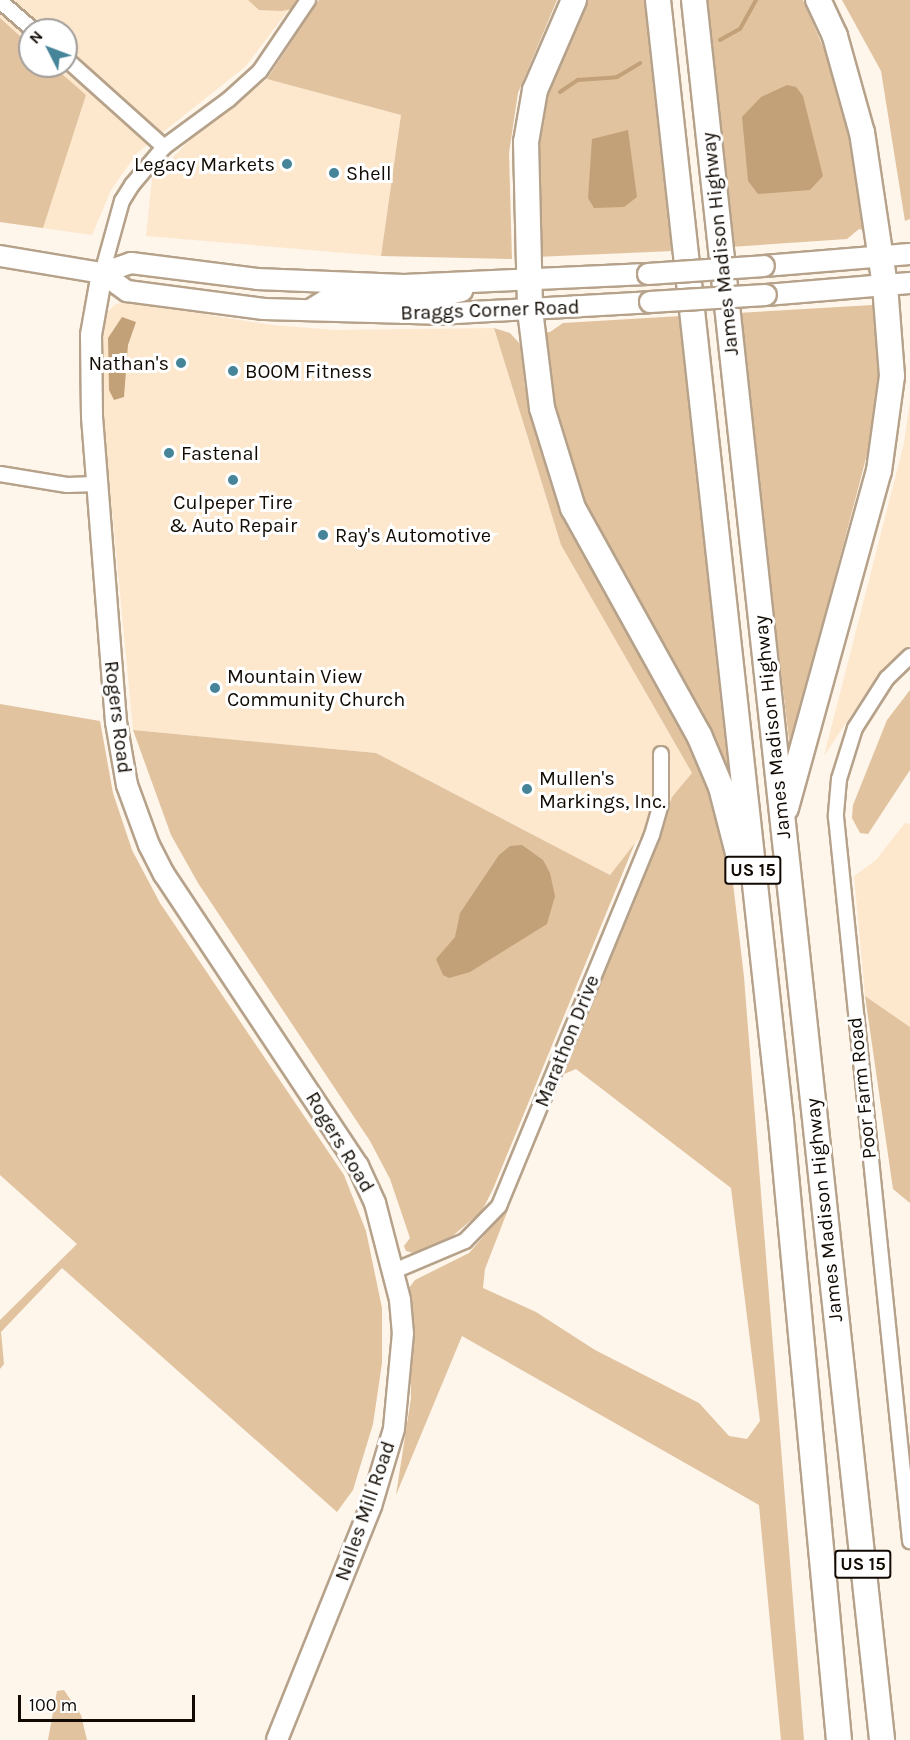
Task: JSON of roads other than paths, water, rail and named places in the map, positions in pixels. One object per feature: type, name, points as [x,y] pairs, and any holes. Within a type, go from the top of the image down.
[{"type":"highway","points":[[573,0],[546,62],[530,116],[524,169],[530,310],[542,408],[561,477],[573,508],[685,706],[710,761],[730,817],[763,959]]},
{"type":"highway","name":"James Madison Highway","points":[[658,0],[763,959],[839,1740]]},
{"type":"highway","name":"James Madison Highway","points":[[694,0],[882,1740]]},
{"type":"highway","points":[[782,822],[879,471],[887,429],[892,376],[885,286],[862,133],[835,36],[818,0]]},
{"type":"main road","name":"Braggs Corner Road","points":[[102,273],[131,263],[295,282],[491,282],[648,274],[910,254]]},
{"type":"main road","name":"Braggs Corner Road","points":[[0,256],[102,273],[127,291],[308,312],[438,314],[530,310],[910,283]]},
{"type":"main road","name":"Rogers Road","points":[[102,273],[90,351],[96,484],[116,722],[138,818],[179,899],[358,1166],[375,1203],[394,1271]]},
{"type":"main road","points":[[308,312],[326,300],[433,298],[491,282]]},
{"type":"main road","name":"Nalles Mill Road","points":[[277,1740],[371,1506],[394,1429],[403,1333],[394,1271]]},
{"type":"street","points":[[102,273],[122,201],[164,147],[228,100],[260,71],[308,0]]},
{"type":"street","points":[[0,1],[19,18]]},
{"type":"street","points":[[78,70],[164,147]]},
{"type":"street","points":[[0,474],[67,484],[96,484]]},
{"type":"street","name":"Poor Farm Road","points":[[910,656],[887,678],[855,728],[839,779],[836,817],[910,1541]]},
{"type":"street","name":"Marathon Drive","points":[[394,1271],[465,1241],[499,1206],[652,835],[661,804],[661,754]]},
{"type":"waterway","points":[[720,40],[740,29],[756,0]]},
{"type":"waterway","points":[[560,92],[578,80],[617,77],[640,63]]},
{"type":"place","name":"Legacy Markets","points":[[287,164]]},
{"type":"place","name":"Shell","points":[[334,173]]},
{"type":"place","name":"Nathan's","points":[[181,363]]},
{"type":"place","name":"BOOM Fitness","points":[[233,371]]},
{"type":"place","name":"Fastenal","points":[[169,453]]},
{"type":"place","name":"Culpeper Tire & Auto Repair","points":[[233,480]]},
{"type":"place","name":"Ray's Automotive","points":[[323,535]]},
{"type":"place","name":"Mountain View Community Church","points":[[215,688]]},
{"type":"place","name":"Mullen's Markings, Inc.","points":[[527,789]]}]
